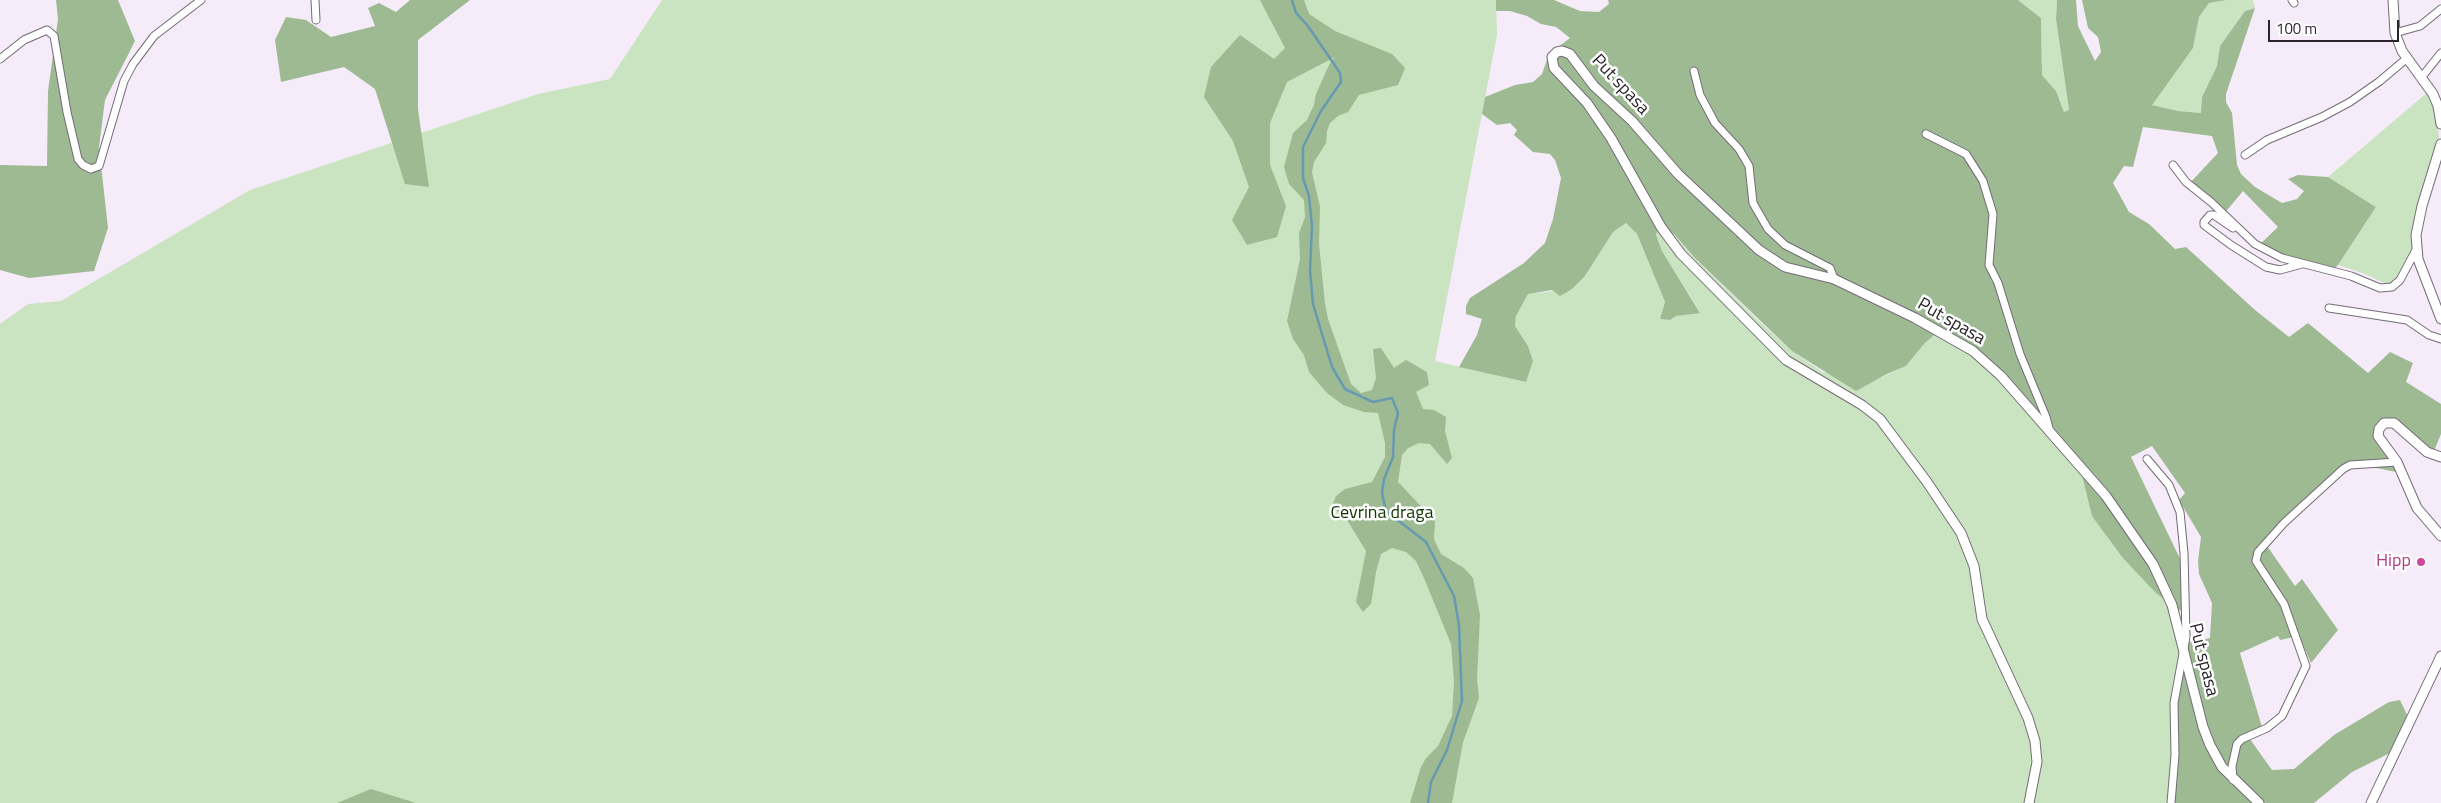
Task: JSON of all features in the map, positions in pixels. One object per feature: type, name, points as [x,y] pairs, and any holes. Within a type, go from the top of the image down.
[{"type":"street","points":[[0,59],[24,40],[47,30],[54,36],[67,112],[78,159],[90,169],[99,166],[124,81],[133,64],[154,36],[201,0]]},
{"type":"street","points":[[315,0],[316,20]]},
{"type":"street","points":[[2392,0],[2395,32],[2406,59],[2433,94],[2439,106],[2441,124]]},
{"type":"street","points":[[2395,32],[2420,26],[2441,9]]},
{"type":"street","name":"Put spasa","points":[[2029,803],[2037,762],[2035,741],[2028,718],[1982,619],[1974,566],[1960,533],[1927,482],[1880,420],[1862,405],[1786,360],[1681,254],[1660,228],[1629,168],[1595,114],[1554,68],[1552,60],[1559,51],[1570,54],[1594,86],[1632,121],[1678,174],[1759,250],[1785,267],[1834,279],[1915,318],[1973,351],[2001,376],[2106,496],[2154,564],[2172,605],[2206,736],[2215,757],[2233,780],[2259,803]]},
{"type":"street","points":[[2421,78],[2441,53]]},
{"type":"street","points":[[2245,154],[2267,140],[2322,117],[2350,102],[2376,84],[2406,59]]},
{"type":"street","points":[[1694,71],[1700,95],[1715,123],[1739,149],[1749,166],[1753,203],[1768,229],[1785,245],[1830,268],[1834,279]]},
{"type":"street","points":[[1926,134],[1966,154],[1983,181],[1993,214],[1989,265],[1998,283],[2020,354],[2046,417],[2050,432]]},
{"type":"street","points":[[2441,144],[2418,223],[2417,248],[2418,259],[2441,319]]},
{"type":"street","points":[[2173,165],[2186,182],[2211,202],[2243,234]]},
{"type":"street","points":[[2302,264],[2280,270],[2266,267],[2231,245],[2204,225],[2204,222],[2210,215],[2214,215],[2264,250],[2302,264],[2351,276],[2380,288],[2392,287],[2400,280],[2417,248]]},
{"type":"street","points":[[2329,308],[2407,320],[2429,336],[2441,340]]},
{"type":"street","points":[[2441,457],[2427,452],[2399,426],[2388,422],[2384,423],[2378,434],[2397,462],[2420,512],[2441,536]]},
{"type":"street","points":[[2147,459],[2169,485],[2180,512],[2186,612],[2184,650],[2174,703],[2175,755],[2171,803]]},
{"type":"street","points":[[2233,780],[2232,766],[2237,744],[2242,739],[2267,728],[2282,716],[2306,666],[2284,604],[2256,560],[2258,552],[2284,523],[2343,469],[2350,466],[2397,462]]},
{"type":"street","points":[[2371,803],[2441,656]]},
{"type":"green space","points":[[56,0],[118,0],[135,41],[105,100],[99,147],[108,228],[94,271],[29,278],[0,270],[0,165],[47,166],[48,91],[58,19]]},
{"type":"green space","points":[[410,0],[470,0],[418,40],[418,109],[429,187],[405,184],[375,89],[344,67],[281,82],[275,40],[286,17],[306,20],[331,37],[375,26],[368,8],[379,3],[396,12]]},
{"type":"green space","points":[[662,0],[1496,0],[1497,35],[1435,361],[1525,382],[1533,361],[1528,346],[1515,326],[1516,316],[1528,294],[1572,289],[1585,276],[1613,232],[1626,223],[1637,234],[1665,302],[1660,319],[1670,320],[1676,316],[1700,312],[1662,251],[1656,235],[1658,229],[1674,234],[1696,259],[1757,319],[1792,351],[1823,372],[1872,382],[1906,366],[1924,344],[1941,329],[1968,343],[1994,363],[2082,462],[2083,479],[2108,538],[2122,557],[2176,609],[2181,626],[2171,803],[0,803],[0,324],[28,304],[61,301],[250,190],[538,94],[610,79]]},
{"type":"green space","name":"Cevrina draga","points":[[1260,0],[1304,0],[1309,14],[1335,31],[1392,54],[1405,68],[1398,85],[1359,95],[1348,112],[1338,116],[1330,123],[1326,143],[1314,162],[1312,172],[1320,207],[1319,244],[1325,304],[1328,319],[1351,384],[1361,393],[1372,390],[1376,378],[1373,349],[1381,348],[1394,368],[1406,360],[1427,372],[1429,385],[1416,392],[1423,409],[1434,410],[1446,417],[1445,431],[1452,458],[1447,464],[1430,444],[1419,443],[1408,448],[1402,455],[1398,482],[1435,521],[1434,539],[1441,554],[1464,568],[1473,578],[1480,615],[1477,679],[1479,698],[1463,742],[1452,803],[1410,803],[1421,767],[1426,758],[1438,746],[1452,716],[1454,681],[1451,644],[1416,561],[1406,552],[1392,548],[1381,554],[1371,604],[1363,612],[1356,602],[1366,551],[1347,520],[1332,506],[1336,496],[1345,489],[1372,482],[1385,457],[1385,443],[1378,413],[1364,412],[1343,405],[1327,393],[1309,372],[1304,355],[1293,339],[1287,321],[1300,259],[1299,233],[1305,217],[1304,200],[1289,184],[1284,167],[1293,133],[1307,120],[1314,105],[1316,94],[1329,65],[1335,57],[1287,82],[1270,123],[1270,165],[1286,206],[1277,237],[1247,245],[1232,220],[1249,187],[1233,141],[1204,97],[1211,67],[1240,35],[1274,59],[1285,48]]},
{"type":"green space","points":[[1496,0],[1554,0],[1580,11],[1599,12],[1609,4],[1608,0],[2018,0],[2041,18],[2042,75],[2056,91],[2064,112],[2069,110],[2056,19],[2057,0],[2076,0],[2078,26],[2095,61],[2101,52],[2098,37],[2088,28],[2082,0],[2227,0],[2209,3],[2199,17],[2193,48],[2152,105],[2178,111],[2201,113],[2202,97],[2217,66],[2220,46],[2245,11],[2255,8],[2226,94],[2226,102],[2232,113],[2237,165],[2241,174],[2255,187],[2282,203],[2297,199],[2304,191],[2288,179],[2298,175],[2328,177],[2376,207],[2338,265],[2333,270],[2280,258],[2258,246],[2278,227],[2243,191],[2223,215],[2189,184],[2218,153],[2212,136],[2143,127],[2133,167],[2124,166],[2113,183],[2129,212],[2149,224],[2175,249],[2186,247],[2255,310],[2289,337],[2308,323],[2368,373],[2390,352],[2413,363],[2406,382],[2441,404],[2441,434],[2432,456],[2395,425],[2386,424],[2380,436],[2401,473],[2362,465],[2350,465],[2265,543],[2295,586],[2302,579],[2338,630],[2311,663],[2299,636],[2280,640],[2278,636],[2240,653],[2262,727],[2247,735],[2272,770],[2294,769],[2334,735],[2389,702],[2400,700],[2409,719],[2394,751],[2352,772],[2314,803],[2171,803],[2174,703],[2185,643],[2210,638],[2212,603],[2199,574],[2198,561],[2201,537],[2179,500],[2185,493],[2152,446],[2131,457],[2184,567],[2186,612],[2176,609],[2155,592],[2122,557],[2092,516],[2083,479],[2082,462],[1994,363],[1968,343],[1941,329],[1924,344],[1906,366],[1856,391],[1792,351],[1696,259],[1674,234],[1658,229],[1656,235],[1662,251],[1700,313],[1676,316],[1670,320],[1660,319],[1665,302],[1637,234],[1626,223],[1613,232],[1585,276],[1572,289],[1560,296],[1552,290],[1528,294],[1516,316],[1515,326],[1528,346],[1533,361],[1526,382],[1459,367],[1477,335],[1482,319],[1466,314],[1466,306],[1470,298],[1524,263],[1545,243],[1553,219],[1561,178],[1555,160],[1550,154],[1533,152],[1514,135],[1517,130],[1510,123],[1497,125],[1482,114],[1485,97],[1515,85],[1533,82],[1542,74],[1549,54],[1570,38],[1556,27],[1541,24],[1527,16],[1510,11],[1496,11]]},
{"type":"green space","points":[[2018,0],[2057,0],[2056,19],[2069,110],[2064,112],[2056,91],[2042,75],[2041,18]]},
{"type":"green space","points":[[2227,0],[2253,0],[2255,8],[2245,11],[2220,46],[2217,66],[2202,97],[2202,113],[2178,111],[2151,105],[2193,48],[2199,17],[2209,3]]},
{"type":"green space","points":[[2429,91],[2437,110],[2439,142],[2415,214],[2414,249],[2394,284],[2388,285],[2365,274],[2338,265],[2376,207],[2328,177]]},
{"type":"green space","points":[[371,789],[416,803],[337,803]]},
{"type":"waterway","points":[[1292,0],[1296,13],[1308,26],[1340,73],[1341,82],[1321,111],[1303,147],[1303,178],[1309,196],[1312,226],[1310,270],[1313,304],[1332,367],[1345,389],[1373,402],[1392,398],[1398,413],[1394,430],[1393,457],[1384,479],[1382,493],[1386,511],[1426,542],[1454,596],[1459,625],[1462,701],[1447,750],[1431,782],[1428,803]]},
{"type":"place","name":"Hipp","points":[[2421,562]]}]
